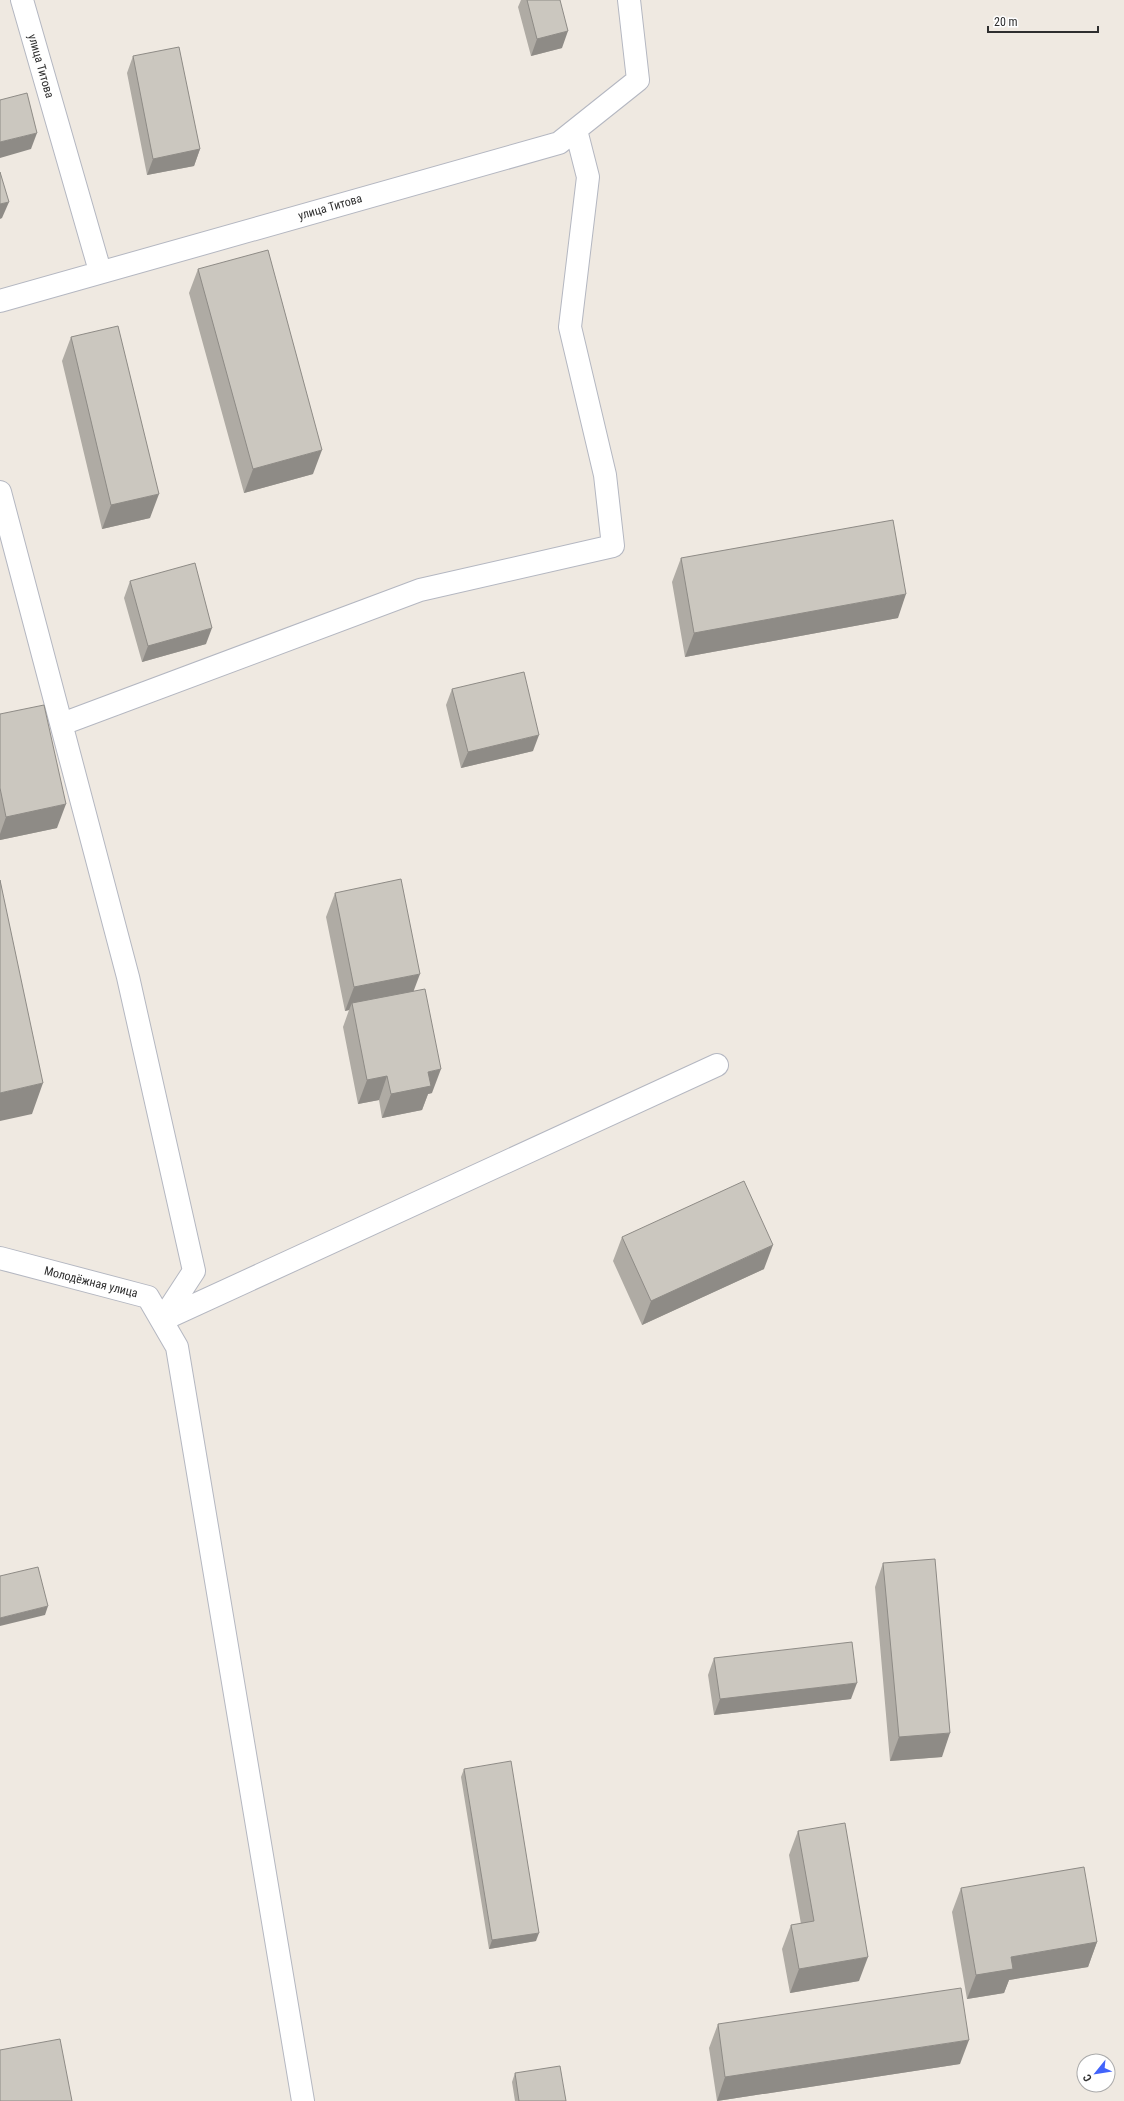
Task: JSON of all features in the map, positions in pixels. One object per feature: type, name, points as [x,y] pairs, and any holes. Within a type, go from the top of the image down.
[{"type":"street","name":"улица Титова","points":[[22,0],[100,271]]},
{"type":"street","points":[[62,724],[420,590],[612,546],[605,475],[570,327],[588,177],[567,137],[638,80],[629,0]]},
{"type":"street","name":"улица Титова","points":[[0,301],[567,137]]},
{"type":"street","points":[[0,492],[128,977],[194,1271],[162,1320]]},
{"type":"street","points":[[162,1320],[717,1065]]},
{"type":"street","name":"Молодёжная улица","points":[[0,1258],[148,1297],[177,1347],[302,2101]]},
{"type":"building","points":[[527,0],[560,0],[568,31],[537,39]]},
{"type":"building","points":[[179,47],[200,149],[153,159],[133,56]]},
{"type":"building","points":[[27,93],[37,133],[0,142],[0,100]]},
{"type":"building","points":[[0,172],[9,202],[0,204]]},
{"type":"building","points":[[268,250],[322,450],[253,469],[198,269]]},
{"type":"building","points":[[118,326],[159,494],[111,505],[71,337]]},
{"type":"building","points":[[893,520],[906,594],[694,633],[681,558]]},
{"type":"building","points":[[195,563],[212,628],[148,646],[130,581]]},
{"type":"building","points":[[524,672],[539,735],[468,752],[452,689]]},
{"type":"building","points":[[44,705],[66,804],[6,817],[0,788],[0,714]]},
{"type":"building","points":[[401,879],[420,974],[354,987],[335,893]]},
{"type":"building","points":[[0,880],[43,1083],[0,1093]]},
{"type":"building","points":[[425,989],[441,1069],[428,1072],[431,1086],[391,1094],[387,1076],[367,1080],[352,1003]]},
{"type":"building","points":[[744,1181],[773,1245],[651,1301],[622,1237]]},
{"type":"building","points":[[935,1559],[950,1733],[899,1737],[883,1563]]},
{"type":"building","points":[[38,1567],[48,1606],[0,1618],[0,1576]]},
{"type":"building","points":[[852,1642],[857,1683],[720,1699],[714,1658]]},
{"type":"building","points":[[511,1761],[539,1933],[492,1940],[464,1769]]},
{"type":"building","points":[[845,1823],[868,1957],[799,1969],[791,1925],[814,1921],[798,1831]]},
{"type":"building","points":[[1084,1867],[1097,1942],[1011,1957],[1013,1969],[976,1975],[961,1888]]},
{"type":"building","points":[[961,1988],[969,2040],[725,2077],[718,2024]]},
{"type":"building","points":[[60,2039],[72,2101],[0,2101],[0,2050]]},
{"type":"building","points":[[560,2066],[566,2101],[519,2101],[515,2073]]}]
